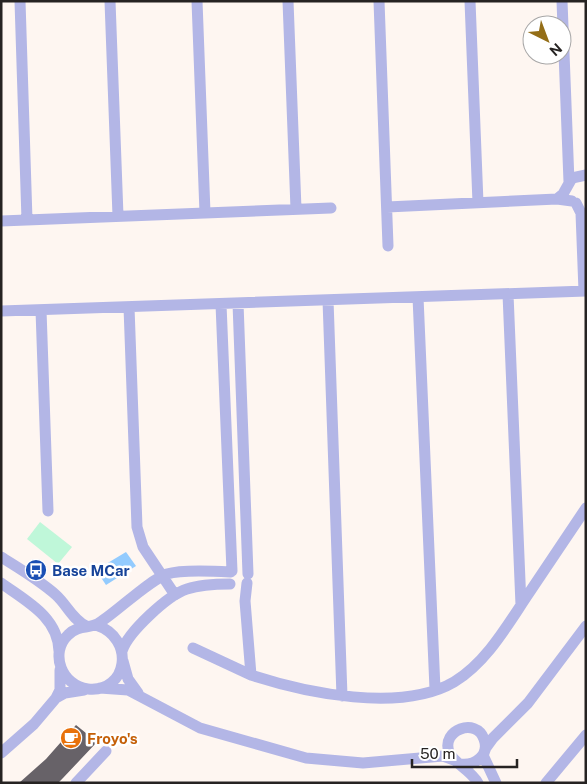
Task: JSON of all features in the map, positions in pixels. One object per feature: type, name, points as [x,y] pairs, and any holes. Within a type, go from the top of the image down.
[{"type":"street","points":[[20,1],[27,220]]},
{"type":"street","points":[[110,1],[118,216]]},
{"type":"street","points":[[197,1],[205,213]]},
{"type":"street","points":[[288,1],[296,210]]},
{"type":"street","points":[[379,1],[388,246]]},
{"type":"street","points":[[470,1],[478,203]]},
{"type":"street","points":[[1,311],[585,292],[581,213],[578,203],[567,192],[570,168],[562,1]]},
{"type":"street","points":[[570,168],[574,174],[583,175]]},
{"type":"street","points":[[557,200],[568,184],[583,175]]},
{"type":"street","points":[[387,207],[557,200],[578,203]]},
{"type":"street","points":[[1,220],[330,208]]},
{"type":"street","points":[[508,294],[521,605]]},
{"type":"street","points":[[418,297],[434,689]]},
{"type":"street","points":[[328,300],[342,696]]},
{"type":"street","points":[[238,303],[248,579],[245,600],[251,675]]},
{"type":"street","points":[[221,304],[232,571],[228,578],[231,586],[245,600]]},
{"type":"street","points":[[129,307],[137,527],[143,547],[175,595]]},
{"type":"street","points":[[41,310],[48,510]]},
{"type":"street","points":[[226,437],[242,436]]},
{"type":"street","points":[[193,648],[251,675],[281,685],[342,696],[394,697],[434,689],[453,682],[474,666],[494,644],[586,508]]},
{"type":"street","points":[[1,557],[41,582],[58,597],[75,618],[113,634],[123,655],[128,679],[140,694]]},
{"type":"street","points":[[240,568],[248,579],[242,588],[231,586],[187,589],[175,595],[132,632],[116,677],[94,689],[78,687],[69,681],[59,658],[68,635],[91,626],[162,576],[186,572],[232,571],[240,568]]},
{"type":"street","points":[[186,572],[187,589]]},
{"type":"street","points":[[1,583],[47,619],[56,633],[60,690],[56,698],[34,724],[1,754]]},
{"type":"street","points":[[449,738],[448,750],[457,762],[473,764],[528,704],[586,626]]},
{"type":"street","points":[[56,698],[65,693],[121,688],[140,694],[200,728],[306,758],[363,763],[443,756],[457,762],[468,770],[478,783]]},
{"type":"street","points":[[428,758],[441,749],[457,730],[463,727],[490,732],[506,726]]},
{"type":"street","points":[[474,729],[483,736],[484,752],[496,783]]},
{"type":"street","points":[[546,783],[586,735]]},
{"type":"street","points":[[76,783],[106,751]]},
{"type":"green space","points":[[40,522],[72,547],[58,564],[27,539]]},
{"type":"water","points":[[126,552],[136,566],[106,585],[96,570]]},
{"type":"building","points":[[76,725],[97,742],[63,778],[58,783],[19,783],[46,759]]},
{"type":"place","name":"Base MCar","points":[[36,570]]},
{"type":"place","name":"Froyo's","points":[[71,738]]}]
